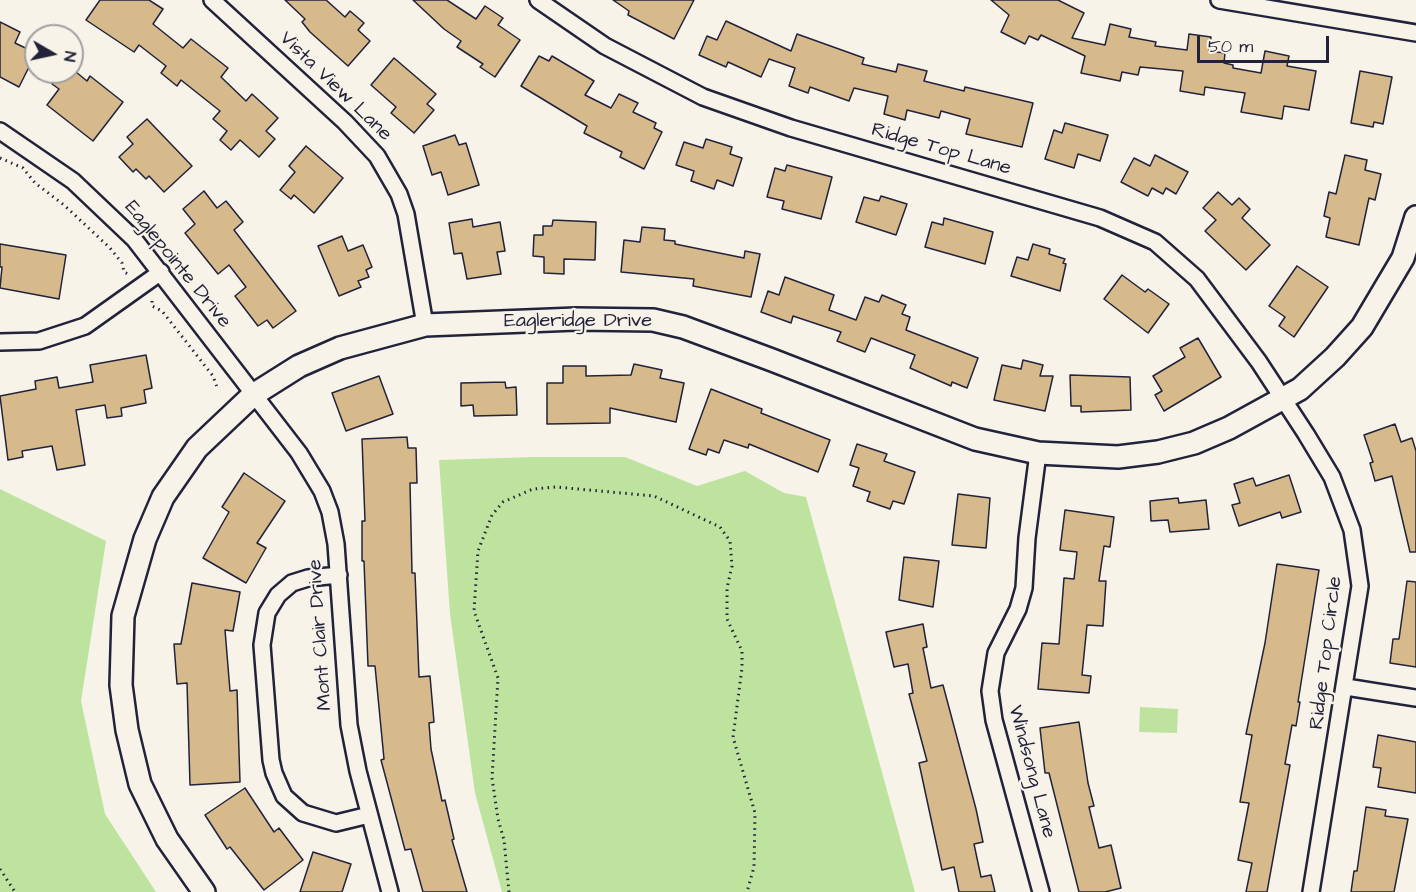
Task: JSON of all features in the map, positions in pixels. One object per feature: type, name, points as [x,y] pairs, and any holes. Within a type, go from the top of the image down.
[{"type":"main road","name":"Eagleridge Drive","points":[[204,892],[167,839],[140,784],[127,730],[121,684],[122,626],[129,587],[145,539],[163,497],[197,448],[253,395],[299,366],[340,348],[424,325],[576,319],[653,320],[683,327],[739,347],[975,439],[1038,453],[1118,457],[1158,452],[1194,442],[1229,428],[1300,389],[1335,357],[1362,327],[1410,261],[1416,217]]},
{"type":"street","name":"Vista View Lane","points":[[212,0],[345,122],[377,156],[399,194],[406,214],[424,325]]},
{"type":"street","name":"Ridge Top Lane","points":[[538,0],[605,46],[656,75],[703,97],[791,128],[1100,218],[1155,242],[1207,291],[1284,399]]},
{"type":"street","points":[[1219,0],[1416,33]]},
{"type":"street","name":"Eaglepointe Drive","points":[[0,131],[47,161],[98,202],[161,272],[253,395]]},
{"type":"street","points":[[0,342],[39,341],[85,326],[161,272]]},
{"type":"street","name":"Mont Clair Drive","points":[[253,395],[298,453],[322,491],[333,526],[339,575],[349,725],[369,815],[390,892]]},
{"type":"street","name":"Ridge Top Circle","points":[[1284,399],[1332,477],[1352,530],[1360,586],[1346,687],[1311,892]]},
{"type":"street","name":"Windsong Lane","points":[[1038,453],[1029,517],[1024,588],[1018,609],[996,653],[990,691],[994,720],[1041,892]]},
{"type":"street","points":[[339,575],[308,578],[292,583],[278,595],[267,613],[262,645],[271,760],[284,796],[303,813],[336,823],[369,815]]},
{"type":"street","points":[[1346,687],[1416,698]]},
{"type":"path","points":[[0,158],[23,168],[35,183],[110,248],[122,263],[124,272],[128,273]]},
{"type":"path","points":[[152,301],[152,306],[162,311],[213,376],[217,387]]},
{"type":"path","points":[[509,892],[504,840],[498,819],[492,778],[498,678],[474,611],[478,551],[492,515],[503,502],[533,489],[556,487],[654,496],[720,527],[730,541],[732,566],[726,588],[727,619],[742,651],[733,737],[751,792],[756,832],[754,867],[747,892]]},
{"type":"path","points":[[0,869],[15,892]]},
{"type":"green space","points":[[625,457],[697,486],[745,471],[784,493],[806,497],[915,892],[502,892],[475,793],[450,614],[439,460]]},
{"type":"green space","points":[[0,489],[106,541],[81,701],[105,814],[156,892],[0,892]]},
{"type":"green space","points":[[1140,707],[1178,709],[1177,733],[1139,732]]},
{"type":"building","points":[[100,0],[149,0],[163,9],[153,24],[183,48],[191,39],[228,68],[221,77],[246,101],[252,94],[278,118],[266,131],[275,139],[259,157],[240,140],[231,150],[220,140],[227,131],[213,119],[220,111],[181,80],[177,86],[161,73],[166,66],[139,45],[134,52],[86,20]]},
{"type":"building","points":[[285,0],[326,0],[345,17],[350,11],[364,23],[358,30],[370,41],[348,66],[310,32],[302,22],[305,19]]},
{"type":"building","points":[[413,0],[447,0],[476,19],[485,6],[503,18],[498,25],[520,40],[495,77],[480,67],[483,64],[457,47],[461,41],[444,29]]},
{"type":"building","points":[[613,0],[694,0],[674,39],[628,15],[629,11]]},
{"type":"building","points":[[991,0],[1058,0],[1084,13],[1072,38],[1105,45],[1110,24],[1131,29],[1129,37],[1156,42],[1155,46],[1187,50],[1189,34],[1211,37],[1209,51],[1225,53],[1224,63],[1233,65],[1233,68],[1261,73],[1265,51],[1289,56],[1287,66],[1316,71],[1309,110],[1284,106],[1282,119],[1241,112],[1245,93],[1205,87],[1204,95],[1180,91],[1183,71],[1140,67],[1138,75],[1122,72],[1120,81],[1081,73],[1085,56],[1041,35],[1038,40],[1029,36],[1025,44],[1001,32],[1009,15]]},
{"type":"building","points":[[726,21],[791,51],[797,34],[864,58],[862,64],[896,72],[898,64],[927,71],[924,81],[964,91],[965,87],[1033,103],[1022,147],[966,134],[970,119],[941,111],[939,118],[907,110],[905,120],[884,114],[888,96],[854,88],[849,101],[810,87],[808,93],[789,86],[795,68],[769,59],[761,77],[728,62],[726,67],[699,55],[707,36],[717,40]]},
{"type":"building","points":[[0,22],[20,32],[15,43],[24,47],[24,77],[19,87],[0,77]]},
{"type":"building","points":[[539,56],[549,61],[552,56],[594,81],[585,95],[611,108],[619,94],[638,103],[633,112],[656,123],[654,128],[662,132],[644,169],[620,157],[622,152],[584,133],[587,126],[521,86]]},
{"type":"building","points":[[394,58],[436,94],[427,104],[434,110],[414,133],[391,113],[396,107],[371,85]]},
{"type":"building","points":[[1360,71],[1392,77],[1383,124],[1374,122],[1373,127],[1351,123]]},
{"type":"building","points":[[90,76],[123,102],[93,141],[47,105],[59,89],[52,84],[84,84],[84,79],[87,81]]},
{"type":"building","points":[[147,119],[192,166],[164,192],[149,176],[146,179],[136,169],[133,172],[119,157],[133,144],[127,137]]},
{"type":"building","points":[[1065,123],[1108,135],[1100,161],[1078,154],[1074,168],[1045,159],[1054,130],[1062,133]]},
{"type":"building","points":[[455,135],[459,145],[466,143],[479,185],[448,195],[441,172],[432,175],[423,146]]},
{"type":"building","points":[[706,139],[732,147],[730,154],[742,158],[733,186],[717,180],[714,189],[691,181],[694,171],[676,165],[684,142],[703,148]]},
{"type":"building","points":[[306,146],[343,178],[314,213],[294,195],[291,199],[280,190],[295,172],[289,166]]},
{"type":"building","points":[[1155,155],[1188,172],[1176,194],[1166,188],[1163,194],[1152,188],[1148,196],[1121,182],[1134,158],[1150,166]]},
{"type":"building","points":[[1345,155],[1367,160],[1365,170],[1381,174],[1375,200],[1369,198],[1359,245],[1326,237],[1330,218],[1324,216],[1329,192],[1336,194]]},
{"type":"building","points":[[787,165],[832,177],[821,219],[782,209],[784,201],[767,197],[775,168],[785,171]]},
{"type":"building","points":[[204,191],[217,208],[226,201],[243,222],[234,230],[296,311],[273,328],[267,320],[258,326],[235,296],[246,287],[229,265],[218,274],[185,233],[195,224],[183,209]]},
{"type":"building","points":[[1218,192],[1232,205],[1239,198],[1250,209],[1242,218],[1270,245],[1246,270],[1205,231],[1216,220],[1203,208]]},
{"type":"building","points":[[881,196],[907,204],[896,235],[856,222],[864,197],[879,201]]},
{"type":"building","points":[[944,218],[993,232],[985,264],[925,247],[932,222],[943,225]]},
{"type":"building","points":[[472,219],[473,227],[500,222],[505,251],[497,252],[501,274],[467,279],[462,253],[454,254],[449,223]]},
{"type":"building","points":[[553,220],[596,222],[595,260],[564,259],[564,274],[544,273],[544,257],[533,256],[534,235],[543,235],[543,226],[552,226]]},
{"type":"building","points":[[642,227],[665,229],[664,240],[675,241],[675,244],[744,258],[745,251],[760,254],[751,297],[693,286],[694,279],[621,272],[624,240],[640,242]]},
{"type":"building","points":[[342,236],[348,251],[363,245],[372,267],[366,270],[369,277],[358,281],[361,287],[339,296],[318,246]]},
{"type":"building","points":[[0,244],[66,255],[59,299],[0,288],[2,267],[0,267]]},
{"type":"building","points":[[1033,244],[1050,249],[1049,254],[1065,259],[1060,291],[1011,276],[1017,257],[1028,260]]},
{"type":"building","points":[[1297,266],[1328,287],[1294,337],[1279,326],[1285,317],[1269,306]]},
{"type":"building","points":[[1122,275],[1145,292],[1148,289],[1169,304],[1148,333],[1104,299]]},
{"type":"building","points":[[785,277],[834,295],[829,310],[856,320],[865,297],[879,302],[882,295],[906,305],[902,314],[910,317],[906,330],[978,358],[967,388],[952,382],[951,386],[910,368],[915,355],[871,338],[865,352],[837,341],[841,332],[793,316],[791,323],[761,312],[768,291],[779,295]]},
{"type":"building","points":[[1198,338],[1221,377],[1164,411],[1155,395],[1162,391],[1153,376],[1185,357],[1180,348]]},
{"type":"building","points":[[146,355],[152,388],[144,390],[146,403],[121,408],[122,416],[107,418],[105,405],[76,410],[85,465],[57,470],[52,446],[22,451],[23,457],[8,460],[0,396],[36,389],[35,381],[57,377],[59,388],[93,382],[90,365]]},
{"type":"building","points":[[1023,360],[1043,365],[1040,376],[1053,376],[1045,411],[994,400],[1002,365],[1021,369]]},
{"type":"building","points":[[634,364],[662,370],[660,378],[684,383],[676,422],[610,408],[610,423],[547,424],[547,383],[563,383],[563,366],[586,366],[586,376],[631,375]]},
{"type":"building","points":[[1070,375],[1130,377],[1131,410],[1081,412],[1081,406],[1071,406]]},
{"type":"building","points":[[379,376],[393,414],[346,431],[332,393]]},
{"type":"building","points":[[505,382],[506,388],[516,387],[517,415],[474,416],[473,405],[461,406],[461,383]]},
{"type":"building","points":[[711,389],[762,409],[761,413],[830,440],[818,472],[749,444],[748,448],[724,440],[719,453],[708,449],[706,455],[689,449]]},
{"type":"building","points":[[1395,424],[1401,442],[1412,438],[1416,451],[1416,552],[1410,552],[1392,476],[1375,481],[1370,463],[1373,462],[1364,435]]},
{"type":"building","points":[[407,437],[408,448],[416,448],[417,483],[410,483],[412,573],[415,573],[419,677],[430,676],[434,722],[429,723],[431,749],[442,801],[445,800],[454,839],[452,840],[467,892],[423,892],[411,849],[405,850],[381,760],[384,759],[375,666],[368,666],[364,561],[362,561],[362,521],[365,521],[362,439]]},
{"type":"building","points":[[857,444],[887,454],[884,461],[915,472],[904,504],[893,501],[890,509],[867,501],[870,492],[853,486],[859,468],[850,465]]},
{"type":"building","points":[[244,473],[285,501],[257,543],[266,548],[246,583],[203,558],[229,512],[222,507]]},
{"type":"building","points":[[1289,475],[1301,512],[1282,518],[1280,512],[1239,526],[1232,505],[1240,503],[1234,484],[1253,478],[1256,486]]},
{"type":"building","points":[[958,494],[990,498],[986,548],[952,545]]},
{"type":"building","points":[[1178,498],[1179,503],[1206,500],[1209,529],[1170,532],[1168,520],[1151,521],[1150,501]]},
{"type":"building","points":[[1065,510],[1114,517],[1110,547],[1104,546],[1099,581],[1106,581],[1103,626],[1087,625],[1082,675],[1091,676],[1089,693],[1038,689],[1042,643],[1059,644],[1064,578],[1074,579],[1077,552],[1060,550]]},
{"type":"building","points":[[904,557],[939,561],[933,607],[899,600]]},
{"type":"building","points":[[1277,564],[1319,570],[1296,726],[1292,725],[1285,764],[1290,765],[1267,892],[1246,892],[1252,863],[1238,860],[1249,803],[1240,802],[1252,735],[1246,734],[1265,643]]},
{"type":"building","points":[[1407,581],[1416,582],[1416,667],[1390,663],[1393,639],[1399,639]]},
{"type":"building","points":[[192,583],[240,592],[233,631],[225,630],[230,691],[237,690],[240,782],[190,785],[187,683],[177,684],[174,644],[181,644]]},
{"type":"building","points":[[923,624],[927,647],[923,648],[931,688],[943,685],[976,809],[983,842],[974,844],[981,877],[991,875],[995,892],[959,892],[954,867],[942,870],[919,763],[927,761],[909,694],[913,693],[908,664],[894,667],[886,632]]},
{"type":"building","points":[[1079,722],[1088,783],[1094,806],[1089,807],[1099,848],[1111,845],[1121,888],[1105,892],[1079,892],[1049,773],[1045,773],[1040,728]]},
{"type":"building","points":[[1378,735],[1416,742],[1416,793],[1378,787],[1381,768],[1373,767]]},
{"type":"building","points":[[245,788],[274,832],[279,828],[303,860],[264,890],[230,847],[227,849],[205,815]]},
{"type":"building","points":[[1366,807],[1386,810],[1385,816],[1408,819],[1394,892],[1351,892],[1354,871],[1357,871]]},
{"type":"building","points":[[313,852],[351,864],[342,892],[300,892]]}]
